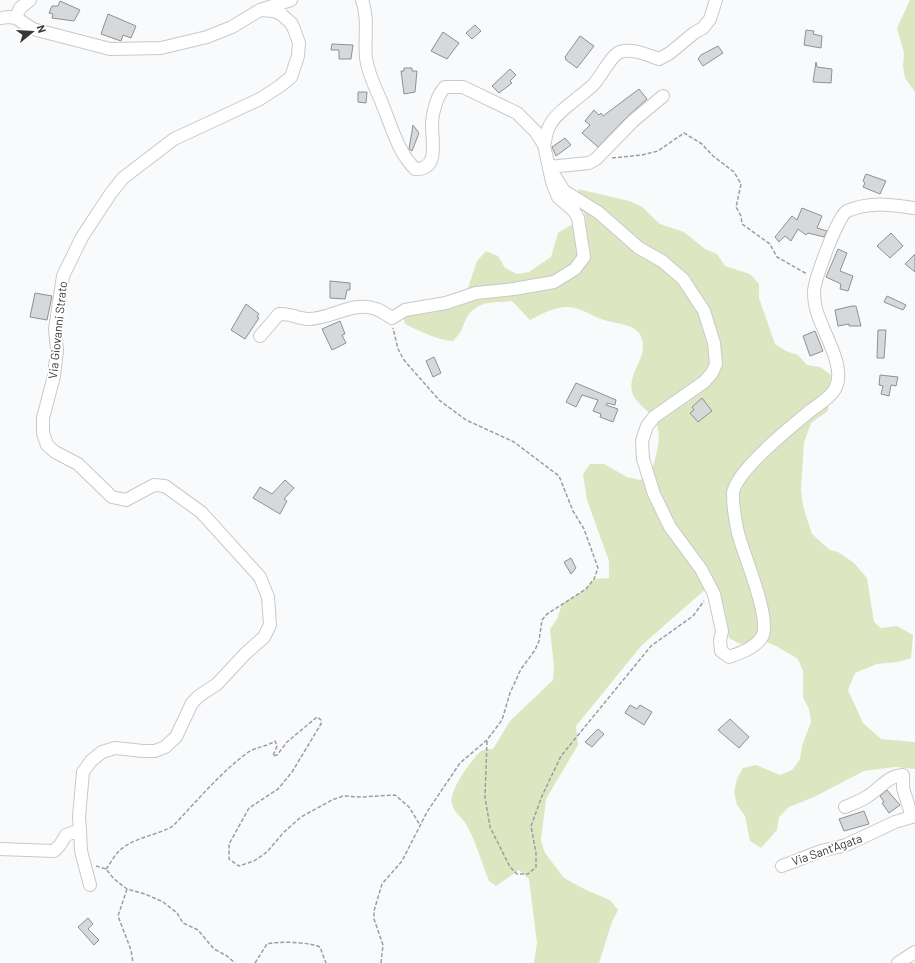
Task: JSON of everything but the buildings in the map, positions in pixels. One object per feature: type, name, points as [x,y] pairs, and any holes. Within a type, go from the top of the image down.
[{"type":"street","points":[[16,18],[20,8],[30,0]]},
{"type":"street","points":[[0,18],[16,18],[33,29],[110,49],[161,48],[207,37],[232,27],[260,10],[291,0]]},
{"type":"street","points":[[260,336],[279,314],[287,314],[305,319],[322,318],[352,307],[376,308],[392,318],[405,310],[446,303],[476,293],[514,289],[554,282],[575,269],[584,257],[578,218],[574,211],[558,197],[552,182],[544,145],[536,132],[517,113],[463,87],[445,87],[439,97],[432,122],[434,152],[426,167],[415,169],[403,153],[369,72],[366,56],[366,16],[362,0]]},
{"type":"street","points":[[544,145],[549,126],[576,99],[593,85],[604,73],[614,56],[620,52],[629,51],[659,59],[670,53],[694,33],[703,28],[710,19],[716,0]]},
{"type":"street","name":"Via Giovanni Strato","points":[[90,885],[81,851],[79,817],[83,772],[102,752],[115,748],[149,751],[165,747],[176,737],[192,703],[199,696],[218,684],[245,654],[264,638],[270,625],[268,597],[260,577],[240,558],[201,512],[165,486],[154,486],[126,500],[112,497],[78,464],[48,445],[43,433],[43,418],[54,376],[57,350],[55,329],[63,276],[79,243],[123,178],[174,139],[260,99],[280,86],[290,77],[298,56],[298,43],[292,23],[281,14],[274,11],[260,10]]},
{"type":"street","points":[[549,167],[589,163],[596,159],[634,121],[663,96]]},
{"type":"street","points":[[549,167],[564,190],[598,212],[639,248],[662,261],[683,279],[704,312],[714,343],[716,364],[712,373],[704,382],[654,417],[647,426],[642,441],[643,459],[654,494],[670,527],[701,570],[714,594],[722,631],[720,640],[721,651],[728,656],[740,653],[752,646],[762,636],[765,624],[762,606],[738,533],[734,513],[733,492],[740,478],[777,438],[830,395],[835,389],[837,382],[836,363],[817,311],[814,291],[823,260],[840,218],[845,211],[874,203],[915,208]]},
{"type":"street","points":[[845,807],[868,796],[882,784],[895,776],[903,775],[905,798],[914,816]]},
{"type":"street","name":"Via Sant'Agata","points":[[782,866],[821,851],[846,845],[895,822],[914,816]]},
{"type":"street","points":[[0,849],[54,851],[66,836],[80,830]]},
{"type":"street","points":[[898,963],[915,952]]},
{"type":"path","points":[[596,159],[642,155],[658,151],[684,133],[702,144],[713,156],[734,172],[741,184],[736,206],[741,216],[742,224],[770,244],[777,257],[808,274],[819,275]]},
{"type":"path","points":[[381,963],[383,945],[374,919],[375,901],[382,884],[402,861],[420,825],[460,763],[487,740],[502,720],[506,703],[521,669],[535,650],[539,641],[542,620],[547,614],[586,589],[594,579],[598,568],[584,529],[573,511],[559,476],[514,442],[466,420],[439,400],[404,360],[393,335],[392,318]]},
{"type":"path","points":[[487,740],[485,797],[490,827],[510,867],[517,874],[528,874],[536,866],[536,853],[530,826],[561,756],[651,646],[694,616],[705,599],[714,594]]},
{"type":"path","points":[[234,963],[227,956],[214,949],[198,930],[183,923],[177,913],[163,902],[145,894],[127,890],[114,879],[106,869],[120,851],[139,839],[164,832],[173,826],[223,772],[248,752],[269,745],[275,741],[277,746],[273,756],[277,755],[287,742],[318,717],[321,720],[321,724],[292,772],[278,789],[249,808],[229,844],[229,859],[238,866],[254,861],[267,852],[284,832],[302,817],[343,796],[360,797],[395,795],[409,807],[420,825]]},
{"type":"path","points":[[127,890],[118,916],[131,950],[133,963]]},
{"type":"path","points":[[255,963],[267,944],[289,942],[301,945],[306,943],[320,947],[326,963]]},
{"type":"green space","points":[[910,0],[915,0],[915,92],[905,78],[903,66],[904,53],[897,28]]},
{"type":"green space","points":[[578,189],[629,201],[641,206],[660,224],[684,232],[705,249],[717,254],[725,266],[750,274],[759,284],[759,298],[775,344],[786,351],[798,355],[807,365],[820,367],[831,375],[828,411],[811,423],[804,443],[801,489],[803,506],[812,534],[830,550],[838,552],[854,563],[867,578],[874,622],[881,628],[897,626],[913,635],[911,658],[898,662],[877,664],[855,673],[848,690],[863,723],[881,739],[915,742],[915,769],[895,767],[864,771],[814,797],[789,807],[779,817],[777,830],[761,848],[750,841],[745,816],[737,805],[734,792],[737,779],[743,768],[756,765],[780,775],[792,770],[800,759],[802,746],[811,722],[809,709],[803,697],[803,671],[798,659],[776,646],[764,641],[740,644],[729,638],[721,601],[707,588],[642,645],[576,726],[578,745],[546,799],[541,840],[545,853],[564,878],[586,890],[610,900],[618,910],[612,922],[599,963],[534,963],[537,943],[529,879],[519,870],[496,886],[489,881],[473,837],[466,824],[454,810],[452,798],[457,784],[477,755],[482,750],[493,749],[510,721],[553,680],[554,667],[550,629],[557,619],[562,604],[586,589],[594,579],[609,578],[609,561],[587,500],[583,474],[590,464],[604,464],[627,477],[640,480],[651,473],[658,448],[658,429],[654,419],[634,397],[631,388],[633,375],[643,351],[642,338],[639,333],[629,326],[604,320],[572,307],[562,307],[544,313],[530,320],[512,301],[487,303],[476,308],[467,317],[461,332],[453,341],[434,337],[405,324],[402,312],[464,300],[477,261],[486,251],[498,256],[505,268],[517,274],[529,272],[551,257],[558,233],[569,226],[586,220]]}]
